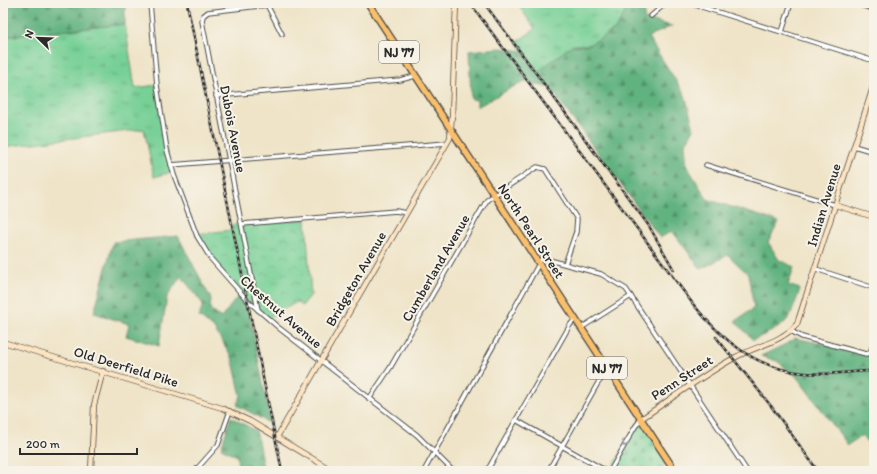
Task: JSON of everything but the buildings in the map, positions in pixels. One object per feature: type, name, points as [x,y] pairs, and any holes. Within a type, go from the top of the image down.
[{"type":"main road","name":"North Pearl Street","points":[[368,3],[675,471]]},
{"type":"street","name":"Chestnut Avenue","points":[[150,3],[157,85],[163,129],[171,165],[197,236],[210,259],[237,290],[258,310],[435,452],[453,471]]},
{"type":"street","name":"Bridgeton Avenue","points":[[277,437],[448,143],[451,130],[456,3]]},
{"type":"street","points":[[651,16],[666,3]]},
{"type":"street","points":[[689,3],[874,61]]},
{"type":"street","points":[[782,32],[791,3]]},
{"type":"street","points":[[854,3],[874,9]]},
{"type":"street","points":[[267,4],[282,34]]},
{"type":"street","name":"Dubois Avenue","points":[[258,310],[202,28],[203,16],[208,12],[267,4]]},
{"type":"street","points":[[216,96],[400,80],[415,76]]},
{"type":"street","name":"Indian Avenue","points":[[791,331],[800,319],[874,84]]},
{"type":"street","points":[[171,165],[448,143]]},
{"type":"street","points":[[854,146],[874,152]]},
{"type":"street","points":[[706,165],[874,217]]},
{"type":"street","name":"Cumberland Avenue","points":[[369,399],[390,368],[487,200],[534,168],[540,166],[546,169],[577,220],[576,232],[564,264]]},
{"type":"street","points":[[242,224],[396,211],[406,213]]},
{"type":"street","points":[[424,471],[542,258],[608,278],[621,285],[631,296],[747,471]]},
{"type":"street","points":[[816,269],[874,288]]},
{"type":"street","points":[[581,328],[631,296]]},
{"type":"street","points":[[487,471],[570,325],[575,319]]},
{"type":"street","points":[[791,331],[802,337],[861,354],[869,354],[873,344]]},
{"type":"street","name":"Penn Street","points":[[610,471],[635,426],[641,419],[737,356],[781,337],[791,331]]},
{"type":"street","name":"Old Deerfield Pike","points":[[3,342],[103,371],[230,411],[333,471]]},
{"type":"street","points":[[548,471],[598,383],[608,370]]},
{"type":"street","points":[[91,471],[94,405],[103,371]]},
{"type":"street","points":[[195,471],[218,445],[230,411]]},
{"type":"street","points":[[516,420],[606,471]]},
{"type":"green space","points":[[3,3],[125,3],[125,24],[3,37]]},
{"type":"green space","points":[[517,3],[630,3],[616,29],[589,45],[572,45],[538,72],[517,42],[535,29]]},
{"type":"green space","points":[[630,3],[646,3],[644,19],[672,26],[648,37],[685,95],[694,129],[685,145],[687,166],[707,199],[779,222],[768,242],[779,260],[794,267],[788,285],[800,289],[789,317],[785,322],[780,327],[753,340],[735,321],[754,308],[748,274],[728,255],[701,269],[672,231],[660,238],[550,88],[524,81],[477,107],[477,100],[471,99],[469,51],[500,48],[523,51],[538,72],[572,45],[589,45],[616,29]]},
{"type":"green space","points":[[125,24],[135,88],[157,85],[164,141],[172,172],[154,177],[144,129],[3,147],[3,37]]},
{"type":"green space","points":[[306,219],[311,295],[302,306],[297,302],[267,319],[239,295],[195,234],[232,230],[231,225]]},
{"type":"green space","points":[[178,236],[211,299],[210,309],[221,318],[239,295],[247,302],[271,424],[237,405],[241,396],[232,357],[213,327],[199,317],[203,304],[181,276],[167,297],[159,346],[126,336],[129,324],[94,313],[113,242]]},
{"type":"green space","points":[[794,338],[874,354],[874,451],[862,435],[848,445],[796,376],[777,361],[761,356],[792,341]]},
{"type":"green space","points":[[231,417],[256,431],[264,471],[238,471],[237,456],[221,448]]},
{"type":"green space","points":[[641,419],[667,459],[661,471],[610,471]]},
{"type":"railway","points":[[187,3],[282,471]]},
{"type":"railway","points":[[470,3],[693,304],[728,341],[755,359],[770,366],[787,370],[813,374],[874,371]]},
{"type":"railway","points":[[484,3],[649,226],[674,270]]},
{"type":"railway","points":[[716,337],[771,406],[818,471]]}]
